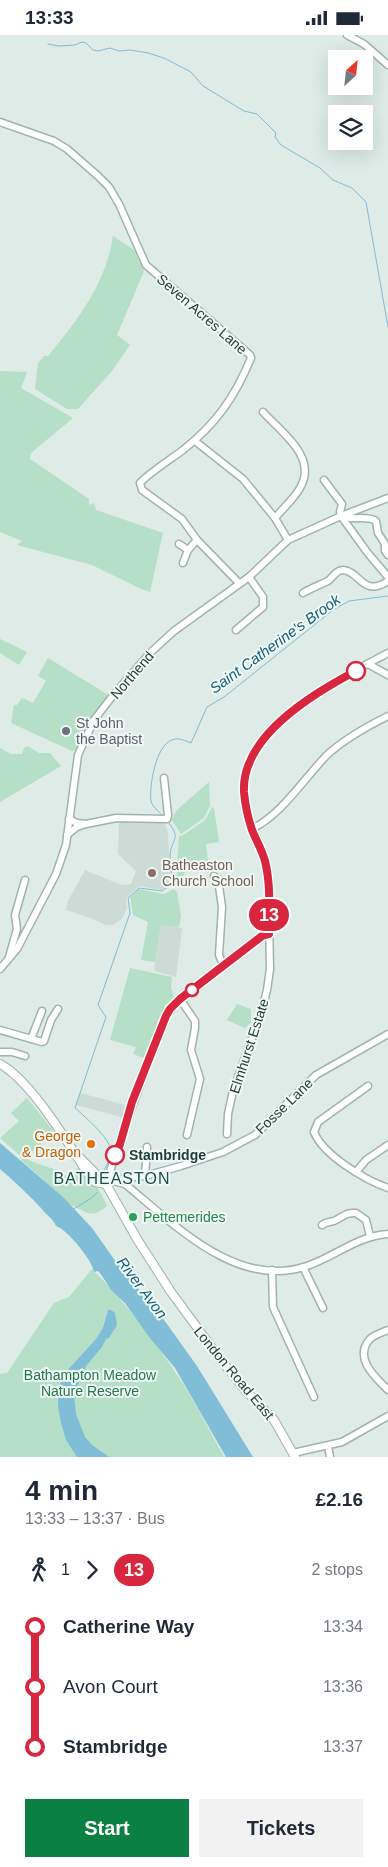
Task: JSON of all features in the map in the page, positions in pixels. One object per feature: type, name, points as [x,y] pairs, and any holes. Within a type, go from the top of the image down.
[{"type":"street","points":[[347,35],[369,48],[388,65]]},
{"type":"street","name":"Seven Acres Lane","points":[[0,122],[54,141],[67,149],[98,176],[109,187],[119,204],[146,265],[250,355],[242,379],[229,403],[213,423],[195,441],[140,483],[142,490],[182,519],[197,540],[238,583]]},
{"type":"street","points":[[263,412],[300,452],[305,460],[304,480],[299,490],[275,518]]},
{"type":"street","points":[[195,441],[243,479],[275,518],[288,541]]},
{"type":"street","points":[[324,480],[342,504],[341,516],[366,552],[388,577]]},
{"type":"street","name":"Northend","points":[[0,969],[17,949],[56,874],[64,854],[78,755],[94,720],[150,653],[180,626],[249,577],[288,541],[341,516],[388,499]]},
{"type":"street","points":[[341,516],[348,519],[373,519],[376,521],[378,533],[385,543],[385,551],[388,555]]},
{"type":"street","points":[[183,563],[188,549],[197,540]]},
{"type":"street","points":[[179,544],[188,549]]},
{"type":"street","points":[[303,593],[321,582],[329,580],[338,571],[342,570],[348,571],[361,583],[370,586],[379,586],[388,581]]},
{"type":"street","points":[[236,630],[263,607],[263,597],[249,577]]},
{"type":"street","name":"Elmhurst Estate","points":[[229,1130],[233,1091],[262,1010],[270,969],[268,872],[246,807],[244,781],[255,752],[273,730],[300,705],[315,693],[388,653]]},
{"type":"street","points":[[368,664],[388,675]]},
{"type":"street","points":[[252,829],[279,810],[327,755],[351,737],[388,716]]},
{"type":"street","points":[[69,819],[77,823],[116,818],[165,819],[168,815],[164,778]]},
{"type":"street","points":[[67,835],[86,823]]},
{"type":"street","points":[[214,876],[218,879],[222,907],[218,955],[225,965]]},
{"type":"street","points":[[9,958],[17,929],[15,915],[25,880]]},
{"type":"street","points":[[106,1184],[132,1102],[170,1009],[180,999],[262,936],[269,934]]},
{"type":"street","points":[[180,999],[195,1021],[191,1050],[200,1079],[187,1135]]},
{"type":"street","points":[[0,1031],[42,1042],[58,1009]]},
{"type":"street","points":[[31,1039],[42,1011]]},
{"type":"street","name":"Fosse Lane","points":[[106,1184],[114,1181],[118,1182],[124,1178],[181,1166],[223,1152],[255,1135],[316,1075],[388,1034]]},
{"type":"street","points":[[0,1052],[12,1051],[25,1056]]},
{"type":"street","name":"London Road East","points":[[0,1064],[10,1069],[29,1089],[72,1150],[106,1184],[106,1194],[149,1264],[245,1390],[274,1420],[294,1455]]},
{"type":"street","points":[[368,1086],[318,1122],[314,1131],[318,1141],[329,1152],[356,1172],[388,1188]]},
{"type":"street","points":[[356,1172],[366,1160],[388,1145]]},
{"type":"street","points":[[145,1175],[147,1147]]},
{"type":"street","points":[[118,1182],[125,1185],[212,1253],[235,1263],[283,1271],[303,1267],[370,1236],[388,1234]]},
{"type":"street","points":[[325,1221],[334,1220],[345,1214],[356,1213],[366,1220],[370,1236]]},
{"type":"street","points":[[303,1267],[323,1308]]},
{"type":"street","points":[[272,1270],[273,1307],[309,1391],[314,1397]]},
{"type":"street","points":[[388,1330],[371,1338],[365,1347],[364,1358],[368,1368],[388,1390]]},
{"type":"street","points":[[309,1391],[316,1386]]},
{"type":"street","points":[[294,1455],[342,1442],[388,1416]]},
{"type":"street","points":[[328,1446],[330,1457]]},
{"type":"shaded area","name":"Batheaston Church School","points":[[119,820],[164,821],[168,833],[170,880],[162,890],[139,886],[126,898],[127,908],[122,919],[113,925],[106,925],[66,910],[68,901],[85,870],[121,885],[131,884],[136,871],[118,854]]},
{"type":"shaded area","points":[[161,924],[182,928],[176,977],[154,971]]},
{"type":"shaded area","points":[[80,1093],[129,1106],[125,1118],[76,1105]]},
{"type":"green space","points":[[113,236],[134,250],[144,271],[117,335],[130,345],[112,371],[78,409],[67,409],[35,389],[38,363],[44,356],[48,356],[80,315],[89,300],[104,270]]},
{"type":"green space","points":[[0,371],[27,372],[21,388],[73,418],[31,453],[30,459],[89,499],[89,505],[94,503],[96,510],[163,533],[150,592],[92,565],[17,545],[22,541],[0,532]]},
{"type":"green space","points":[[0,639],[27,652],[19,665],[0,653]]},
{"type":"green space","name":"St John the Baptist","points":[[48,658],[110,696],[92,717],[77,750],[72,751],[11,723],[14,705],[17,705],[22,698],[33,703],[46,681],[38,676]]},
{"type":"green space","points":[[27,746],[39,753],[50,753],[61,766],[0,802],[0,748],[11,754],[22,754]]},
{"type":"green space","points":[[209,782],[210,806],[204,818],[181,834],[171,819],[177,810]]},
{"type":"green space","points":[[212,807],[214,808],[219,842],[206,844],[209,869],[185,872],[178,889],[179,836],[182,836],[205,820]]},
{"type":"green space","points":[[138,889],[164,894],[174,889],[177,892],[181,916],[179,927],[161,925],[155,962],[141,960],[148,922],[133,915],[130,897]]},
{"type":"green space","points":[[130,968],[172,977],[171,987],[175,999],[169,1007],[166,1006],[147,1059],[133,1054],[136,1047],[110,1040]]},
{"type":"green space","points":[[237,1004],[251,1009],[251,1023],[245,1028],[227,1020]]},
{"type":"green space","points":[[27,1098],[54,1132],[25,1158],[54,1169],[70,1179],[76,1173],[76,1169],[83,1170],[96,1185],[107,1206],[100,1211],[89,1213],[71,1205],[65,1205],[47,1187],[46,1182],[21,1160],[23,1158],[0,1138],[19,1121],[11,1113]]},
{"type":"green space","name":"Bathampton Meadow Nature Reserve","points":[[92,1269],[142,1325],[165,1357],[190,1395],[224,1457],[0,1457],[0,1374],[7,1373],[54,1303],[69,1297]]},
{"type":"water","points":[[0,1143],[63,1197],[92,1228],[116,1262],[133,1280],[148,1305],[164,1320],[197,1366],[253,1457],[226,1457],[175,1368],[149,1337],[125,1303],[112,1291],[98,1271],[94,1272],[93,1267],[73,1239],[56,1226],[31,1198],[0,1169]]},
{"type":"water","points":[[108,1310],[115,1313],[117,1325],[86,1366],[74,1395],[76,1414],[85,1437],[92,1445],[109,1457],[77,1457],[66,1440],[61,1423],[58,1406],[59,1387],[66,1372],[96,1339],[103,1328]]},
{"type":"waterway","points":[[48,44],[59,46],[75,45],[82,42],[86,43],[93,50],[98,51],[110,48],[119,51],[130,50],[164,58],[191,72],[203,86],[244,111],[257,114],[276,133],[275,137],[281,145],[320,168],[333,180],[352,188],[366,202],[388,327]]},
{"type":"waterway","name":"Saint Catherine's Brook","points":[[163,816],[153,805],[151,794],[155,767],[166,743],[177,739],[191,743],[207,707],[224,697],[333,610],[349,601],[388,596]]},
{"type":"waterway","name":"Saint Catherine's Brook","points":[[103,1172],[111,1155],[109,1145],[96,1127],[75,1108],[106,1017],[98,1005],[130,913],[128,898],[139,888],[162,891],[172,884],[170,855],[175,835],[167,821]]},
{"type":"waterway","name":"Saint Catherine's Brook","points":[[72,1210],[98,1192]]},
{"type":"bus line","name":"13","points":[[115,1155],[132,1102],[170,1009],[180,999],[262,936],[269,934],[268,872],[265,859],[252,829],[244,793],[244,781],[251,760],[265,739],[295,709],[315,693],[356,671]]},
{"type":"place","name":"St John the Baptist","points":[[66,731]]},
{"type":"place","name":"Batheaston Church School","points":[[152,873]]},
{"type":"place","name":"George & Dragon","points":[[91,1144]]},
{"type":"place","name":"Stambridge","points":[[115,1155]]},
{"type":"place","name":"Pettemerides","points":[[133,1217]]},
{"type":"district","name":"BATHEASTON","points":[[112,1178]]},
{"type":"water label","name":"River Avon","points":[[142,1288]]}]
